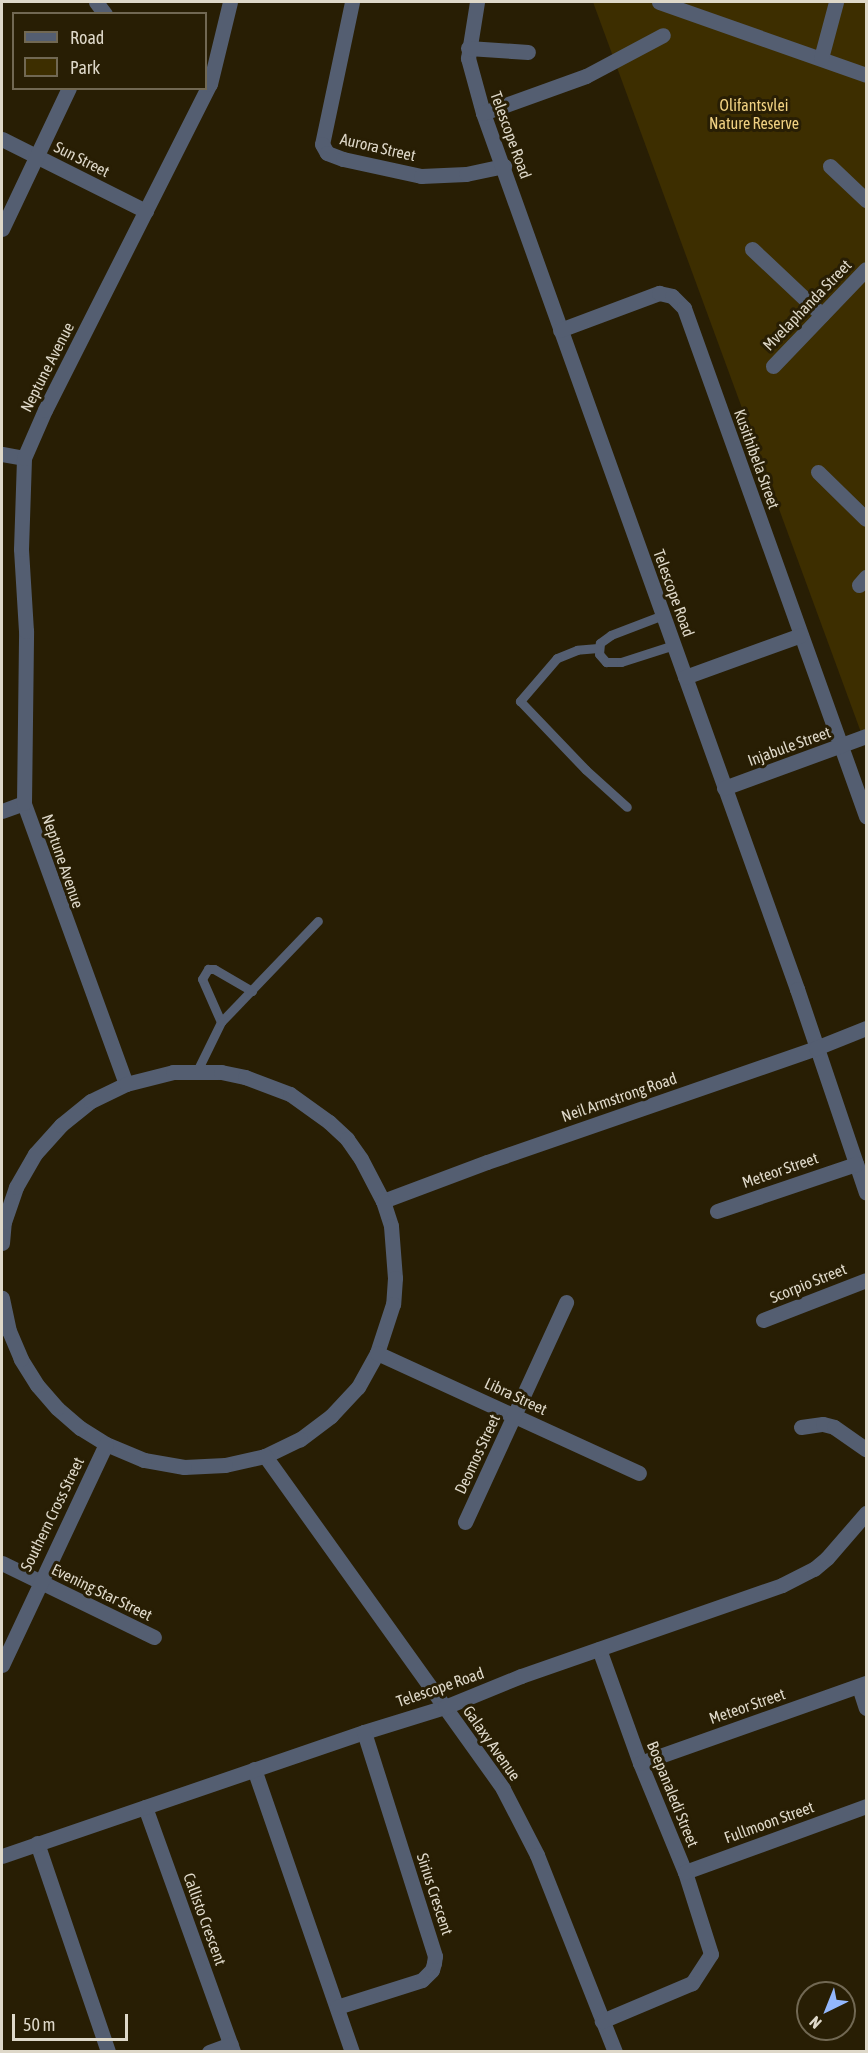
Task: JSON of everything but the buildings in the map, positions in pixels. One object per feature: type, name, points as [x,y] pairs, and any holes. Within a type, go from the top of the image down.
[{"type":"street","name":"Neptune Avenue","points":[[126,1084],[24,803],[26,641],[21,549],[24,458],[45,410],[210,84],[230,2]]},
{"type":"street","name":"Aurora Street","points":[[352,2],[322,144],[327,153],[421,176],[466,174],[504,166]]},
{"type":"street","name":"Telescope Road","points":[[477,2],[468,48],[470,70],[483,113],[504,166],[560,330],[816,1048],[859,1159],[867,1193]]},
{"type":"street","points":[[659,2],[867,75]]},
{"type":"street","points":[[821,58],[836,2]]},
{"type":"street","points":[[483,113],[569,84],[663,34]]},
{"type":"street","points":[[468,48],[528,52]]},
{"type":"street","points":[[2,229],[68,90]]},
{"type":"street","name":"Sun Street","points":[[2,139],[146,211]]},
{"type":"street","points":[[830,166],[867,200]]},
{"type":"street","points":[[752,249],[822,315]]},
{"type":"street","name":"Mvelaphanda Street","points":[[773,366],[867,268]]},
{"type":"street","name":"Kusithibela Street","points":[[560,330],[658,293],[672,296],[681,305],[801,635]]},
{"type":"street","points":[[2,454],[24,458]]},
{"type":"street","points":[[818,472],[867,519]]},
{"type":"street","points":[[685,677],[801,635],[867,816]]},
{"type":"street","name":"Injabule Street","points":[[724,788],[867,736]]},
{"type":"street","points":[[2,811],[24,803]]},
{"type":"street","name":"Neil Armstrong Road","points":[[383,1202],[487,1162],[816,1048],[867,1028]]},
{"type":"street","points":[[2,1243],[4,1222],[16,1187],[35,1154],[61,1125],[91,1101],[126,1084],[172,1072],[197,1071],[244,1077],[282,1091],[310,1107],[329,1122],[351,1146],[374,1179],[391,1227],[395,1278],[393,1304],[377,1353],[357,1387],[332,1416],[300,1439],[265,1456],[225,1465],[184,1467],[144,1460],[106,1444],[80,1428],[57,1408],[32,1376],[5,1332],[2,1298]]},
{"type":"street","name":"Meteor Street","points":[[717,1211],[859,1159]]},
{"type":"street","points":[[2,1180],[16,1187]]},
{"type":"street","name":"Scorpio Street","points":[[763,1320],[867,1280]]},
{"type":"street","name":"Deomos Street","points":[[465,1522],[566,1302]]},
{"type":"street","name":"Libra Street","points":[[377,1353],[639,1473]]},
{"type":"street","points":[[801,1427],[823,1424],[834,1427],[867,1449]]},
{"type":"street","name":"Southern Cross Street","points":[[2,1665],[39,1582],[106,1444]]},
{"type":"street","name":"Galaxy Avenue","points":[[265,1456],[445,1707],[517,1813],[537,1855],[615,2052]]},
{"type":"street","name":"Telescope Road","points":[[2,1856],[364,1732],[445,1707],[799,1578],[834,1552],[867,1513]]},
{"type":"street","name":"Evening Star Street","points":[[2,1563],[154,1638]]},
{"type":"street","name":"Boepanaledi Street","points":[[599,1649],[640,1763],[685,1872],[711,1954],[692,1983],[602,2021]]},
{"type":"street","points":[[863,1685],[867,1708]]},
{"type":"street","name":"Meteor Street","points":[[640,1763],[863,1685]]},
{"type":"street","name":"Sirius Crescent","points":[[337,2007],[422,1980],[432,1970],[435,1963],[435,1956],[364,1732]]},
{"type":"street","points":[[254,1769],[352,2052]]},
{"type":"street","name":"Fullmoon Street","points":[[685,1872],[867,1806]]},
{"type":"street","name":"Callisto Crescent","points":[[145,1807],[232,2048],[209,2052]]},
{"type":"street","points":[[37,1843],[108,2052]]},
{"type":"lane","points":[[627,807],[586,770],[520,701],[557,658],[577,650],[598,648],[611,634],[663,615]]},
{"type":"lane","points":[[598,648],[601,658],[610,663],[636,658],[674,645]]},
{"type":"lane","points":[[197,1071],[221,1022],[318,921]]},
{"type":"lane","points":[[221,1022],[202,979],[204,973],[214,969],[252,991]]},
{"type":"green space","name":"Olifantsvlei Nature Reserve","points":[[593,2],[866,2],[866,746]]}]
